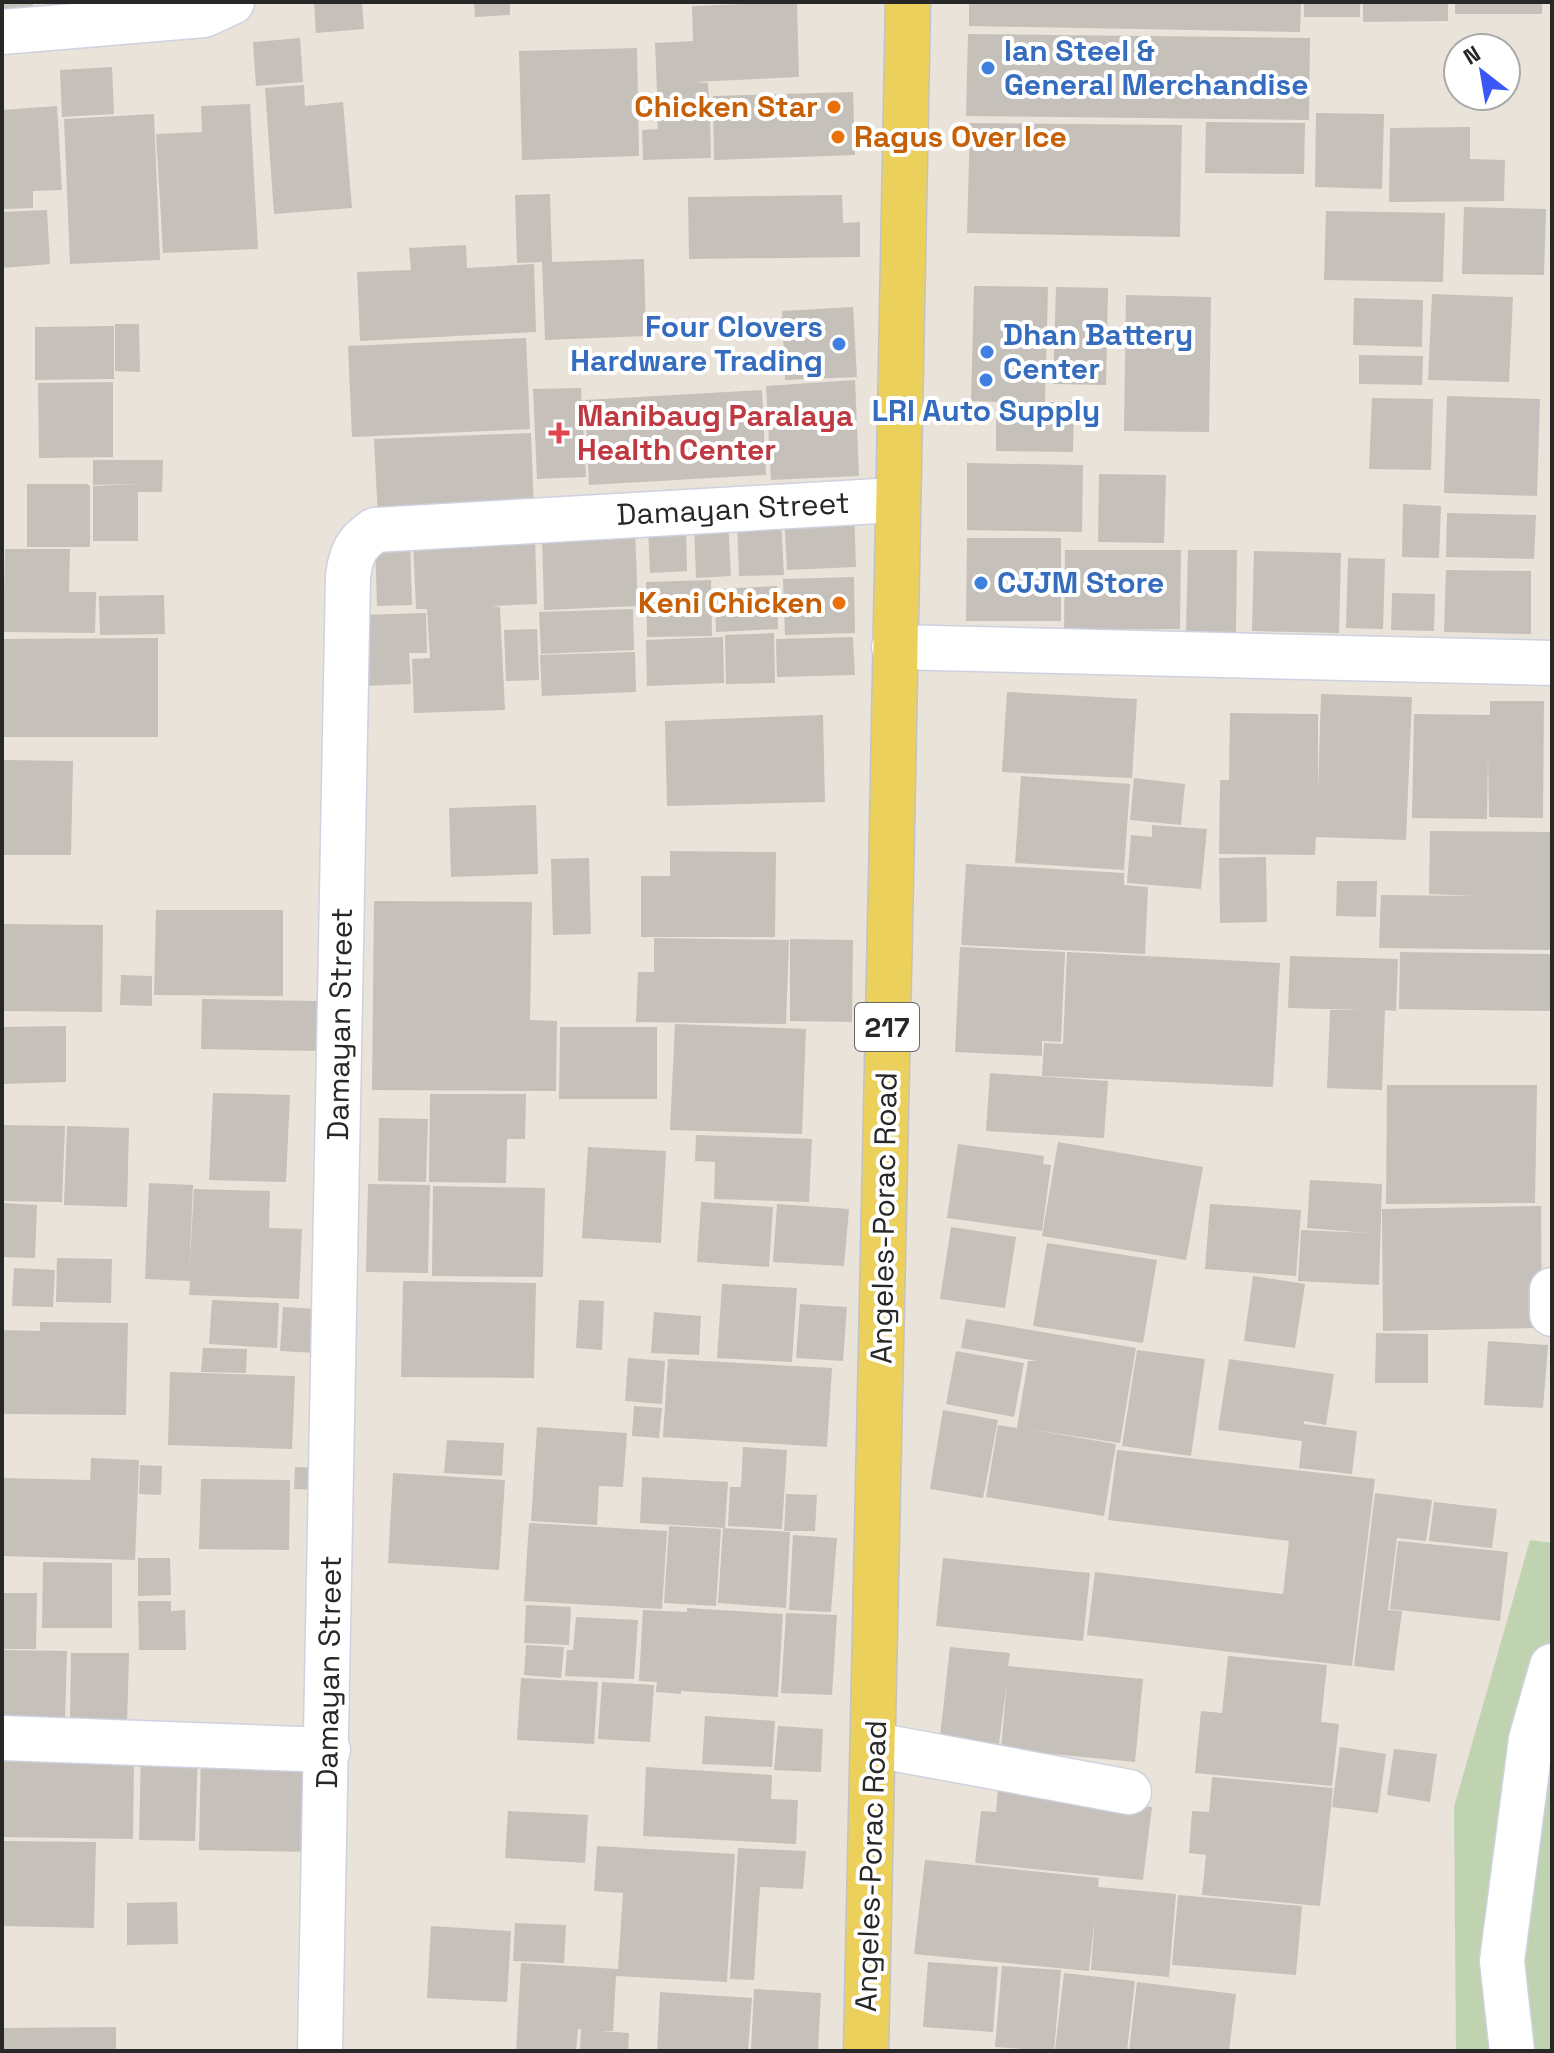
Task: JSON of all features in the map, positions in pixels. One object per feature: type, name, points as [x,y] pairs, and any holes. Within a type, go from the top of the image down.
[{"type":"main road","name":"Angeles-Porac Road","points":[[866,2051],[875,1745],[896,500],[908,2]]},
{"type":"street","points":[[2,32],[204,15],[232,2]]},
{"type":"street","name":"Damayan Street","points":[[320,2051],[328,1750],[347,591],[351,553],[361,539],[375,530],[896,500]]},
{"type":"street","points":[[894,647],[1552,663]]},
{"type":"street","points":[[1552,1290],[1552,1314]]},
{"type":"street","points":[[1512,2051],[1502,1961],[1531,1739],[1552,1666]]},
{"type":"street","points":[[2,1738],[328,1750]]},
{"type":"street","points":[[875,1745],[1129,1792]]},
{"type":"green space","points":[[1530,1540],[1552,1543],[1552,2051],[1456,2051],[1454,1807]]},
{"type":"building","points":[[2,2],[33,2],[33,8],[2,10]]},
{"type":"building","points":[[314,2],[362,2],[364,29],[316,33]]},
{"type":"building","points":[[474,2],[510,2],[510,15],[475,17]]},
{"type":"building","points":[[797,2],[799,77],[694,82],[708,83],[710,115],[658,117],[655,43],[693,41],[692,6]]},
{"type":"building","points":[[969,2],[1301,2],[1300,32],[969,26]]},
{"type":"building","points":[[1304,2],[1360,2],[1360,17],[1304,17]]},
{"type":"building","points":[[1363,2],[1448,2],[1448,21],[1363,22]]},
{"type":"building","points":[[1455,2],[1542,2],[1542,14],[1455,14]]},
{"type":"building","points":[[968,34],[1310,38],[1309,120],[966,116]]},
{"type":"building","points":[[300,38],[303,82],[256,86],[253,42]]},
{"type":"building","points":[[637,48],[639,156],[522,160],[519,51]]},
{"type":"building","points":[[112,67],[114,114],[62,117],[60,70]]},
{"type":"building","points":[[304,85],[305,106],[343,102],[352,208],[274,214],[265,88]]},
{"type":"building","points":[[853,92],[855,155],[714,160],[713,96]]},
{"type":"building","points":[[250,104],[258,249],[163,253],[156,134],[202,132],[201,106]]},
{"type":"building","points":[[57,106],[62,190],[33,191],[33,208],[2,209],[2,110]]},
{"type":"building","points":[[1316,113],[1384,114],[1382,189],[1315,187]]},
{"type":"building","points":[[154,114],[160,260],[70,264],[64,119]]},
{"type":"building","points":[[710,117],[711,158],[643,160],[642,130],[658,129],[657,118]]},
{"type":"building","points":[[1206,122],[1305,123],[1304,174],[1205,173]]},
{"type":"building","points":[[970,123],[1182,125],[1180,237],[967,233]]},
{"type":"building","points":[[1470,127],[1470,159],[1505,160],[1504,201],[1389,202],[1390,128]]},
{"type":"building","points":[[550,194],[552,262],[644,259],[646,336],[545,340],[542,262],[517,263],[515,195]]},
{"type":"building","points":[[842,195],[843,223],[860,222],[860,257],[689,259],[688,197]]},
{"type":"building","points":[[1464,207],[1546,209],[1544,275],[1462,274]]},
{"type":"building","points":[[47,210],[50,264],[2,268],[2,212]]},
{"type":"building","points":[[1326,211],[1445,213],[1443,282],[1324,280]]},
{"type":"building","points":[[466,245],[467,268],[534,264],[536,332],[360,341],[357,272],[411,270],[409,248]]},
{"type":"building","points":[[974,286],[1048,287],[1045,402],[1074,402],[1073,452],[996,451],[996,402],[971,401]]},
{"type":"building","points":[[1056,287],[1108,288],[1106,385],[1053,384]]},
{"type":"building","points":[[1432,294],[1513,297],[1509,382],[1428,380]]},
{"type":"building","points":[[1126,295],[1211,297],[1209,432],[1124,431]]},
{"type":"building","points":[[1354,298],[1423,300],[1422,347],[1353,345]]},
{"type":"building","points":[[853,307],[857,377],[785,380],[782,311]]},
{"type":"building","points":[[115,324],[139,324],[140,372],[115,371]]},
{"type":"building","points":[[114,326],[114,379],[35,380],[35,327]]},
{"type":"building","points":[[526,338],[530,429],[352,437],[348,346]]},
{"type":"building","points":[[1359,355],[1423,356],[1422,385],[1359,384]]},
{"type":"building","points":[[855,380],[859,476],[771,480],[766,386]]},
{"type":"building","points":[[113,382],[113,457],[39,458],[38,383]]},
{"type":"building","name":"Manibaug Paralaya Health Center","points":[[581,388],[586,477],[537,479],[533,389]]},
{"type":"building","points":[[762,390],[766,475],[589,485],[585,400]]},
{"type":"building","points":[[1447,396],[1540,399],[1537,496],[1444,493]]},
{"type":"building","points":[[1372,398],[1433,399],[1431,470],[1369,469]]},
{"type":"building","points":[[531,433],[534,512],[378,518],[374,439]]},
{"type":"building","points":[[93,460],[163,460],[162,492],[138,492],[138,541],[93,541],[93,486],[139,484],[93,485]]},
{"type":"building","points":[[967,463],[1083,465],[1082,532],[967,530]]},
{"type":"building","points":[[1099,474],[1166,475],[1164,543],[1098,542]]},
{"type":"building","points":[[27,484],[90,486],[90,547],[27,547]]},
{"type":"building","points":[[1403,504],[1441,506],[1439,558],[1402,557]]},
{"type":"building","points":[[854,510],[856,567],[787,570],[784,514]]},
{"type":"building","points":[[1447,513],[1536,515],[1534,559],[1446,557]]},
{"type":"building","points":[[728,520],[731,576],[696,578],[694,522]]},
{"type":"building","points":[[781,520],[784,575],[739,576],[737,522]]},
{"type":"building","points":[[686,526],[687,571],[650,573],[648,527]]},
{"type":"building","points":[[635,530],[638,606],[544,610],[542,534]]},
{"type":"building","points":[[535,535],[537,604],[492,606],[500,607],[505,710],[414,713],[412,659],[430,658],[427,609],[416,609],[413,540]]},
{"type":"building","points":[[967,538],[1061,538],[1061,621],[966,621]]},
{"type":"building","points":[[410,540],[412,605],[377,606],[375,541]]},
{"type":"building","points":[[5,549],[70,549],[69,592],[96,592],[95,633],[3,632]]},
{"type":"building","points":[[1065,550],[1181,550],[1180,629],[1064,630]]},
{"type":"building","points":[[1188,550],[1237,550],[1236,633],[1186,632]]},
{"type":"building","points":[[1254,551],[1341,553],[1339,633],[1252,631]]},
{"type":"building","points":[[1348,558],[1385,559],[1383,629],[1346,628]]},
{"type":"building","points":[[1446,570],[1531,571],[1531,634],[1444,632]]},
{"type":"building","points":[[854,577],[855,633],[785,635],[783,579]]},
{"type":"building","points":[[711,580],[712,636],[647,637],[646,582]]},
{"type":"building","points":[[777,586],[778,629],[716,632],[715,589]]},
{"type":"building","points":[[1392,593],[1435,594],[1434,631],[1391,630]]},
{"type":"building","points":[[164,595],[165,634],[100,635],[99,596]]},
{"type":"building","points":[[633,609],[634,650],[541,654],[539,612]]},
{"type":"building","points":[[426,613],[427,653],[409,653],[411,684],[364,686],[362,615]]},
{"type":"building","points":[[537,629],[539,680],[506,681],[504,630]]},
{"type":"building","points":[[774,633],[775,683],[726,684],[725,635]]},
{"type":"building","points":[[723,637],[724,683],[647,686],[646,640]]},
{"type":"building","points":[[853,637],[855,675],[777,677],[776,639]]},
{"type":"building","points":[[158,638],[158,737],[2,737],[2,639]]},
{"type":"building","points":[[635,652],[636,692],[542,696],[540,655]]},
{"type":"building","points":[[1007,692],[1137,699],[1132,778],[1002,772]]},
{"type":"building","points":[[1321,694],[1412,697],[1406,840],[1316,837],[1315,855],[1219,854],[1220,780],[1229,780],[1230,713],[1318,714],[1318,792]]},
{"type":"building","points":[[1490,701],[1544,701],[1543,818],[1489,817],[1488,754],[1487,819],[1412,818],[1414,714],[1490,715]]},
{"type":"building","points":[[823,715],[825,802],[667,806],[665,721]]},
{"type":"building","points":[[3,760],[73,761],[71,855],[2,855]]},
{"type":"building","points":[[1021,776],[1130,784],[1124,870],[1015,863]]},
{"type":"building","points":[[1134,778],[1185,784],[1181,825],[1130,820]]},
{"type":"building","points":[[536,805],[538,874],[451,877],[449,808]]},
{"type":"building","points":[[1152,825],[1207,829],[1201,889],[1127,883],[1131,835],[1152,837]]},
{"type":"building","points":[[1430,831],[1552,832],[1552,950],[1379,948],[1381,895],[1472,896],[1429,894]]},
{"type":"building","points":[[670,851],[776,852],[775,937],[641,937],[641,876],[670,876]]},
{"type":"building","points":[[1266,857],[1267,922],[1220,923],[1219,858]]},
{"type":"building","points":[[589,858],[591,934],[553,935],[551,859]]},
{"type":"building","points":[[966,864],[1124,873],[1124,885],[1148,887],[1145,954],[961,945]]},
{"type":"building","points":[[1337,881],[1377,881],[1376,917],[1336,916]]},
{"type":"building","points":[[374,901],[532,902],[530,1020],[557,1021],[556,1091],[372,1090]]},
{"type":"building","points":[[156,910],[283,910],[283,996],[154,995]]},
{"type":"building","points":[[2,924],[103,925],[102,1012],[2,1011]]},
{"type":"building","points":[[654,938],[789,940],[786,1024],[636,1022],[638,972],[654,972]]},
{"type":"building","points":[[790,939],[853,940],[852,1022],[790,1021]]},
{"type":"building","points":[[960,947],[1065,952],[1061,1042],[1042,1041],[1042,1056],[955,1052]]},
{"type":"building","points":[[1067,952],[1280,963],[1273,1087],[1042,1076],[1044,1043],[1063,1044]]},
{"type":"building","points":[[1400,952],[1552,954],[1551,1011],[1399,1009]]},
{"type":"building","points":[[1290,956],[1398,959],[1396,1011],[1385,1010],[1382,1090],[1327,1088],[1330,1010],[1365,1010],[1288,1008]]},
{"type":"building","points":[[121,975],[152,976],[152,1006],[120,1005]]},
{"type":"building","points":[[202,999],[320,1001],[319,1051],[201,1049]]},
{"type":"building","points":[[675,1024],[806,1029],[802,1134],[670,1130]]},
{"type":"building","points":[[66,1026],[66,1082],[4,1084],[3,1027]]},
{"type":"building","points":[[560,1027],[657,1027],[657,1099],[559,1099]]},
{"type":"building","points":[[990,1073],[1108,1081],[1104,1138],[986,1131]]},
{"type":"building","points":[[1387,1085],[1537,1085],[1535,1203],[1386,1204]]},
{"type":"building","points":[[213,1093],[290,1095],[286,1182],[209,1180]]},
{"type":"building","points":[[430,1094],[526,1094],[525,1139],[507,1139],[506,1183],[429,1182]]},
{"type":"building","points":[[379,1118],[428,1119],[426,1182],[378,1181]]},
{"type":"building","points":[[2,1125],[65,1126],[62,1202],[2,1201]]},
{"type":"building","points":[[67,1126],[129,1128],[127,1207],[64,1205]]},
{"type":"building","points":[[696,1135],[812,1139],[809,1202],[714,1199],[715,1162],[695,1161]]},
{"type":"building","points":[[1058,1142],[1203,1167],[1186,1260],[1042,1236]]},
{"type":"building","points":[[958,1144],[1044,1156],[1043,1164],[1051,1165],[1042,1231],[947,1218]]},
{"type":"building","points":[[588,1147],[666,1151],[661,1243],[582,1238]]},
{"type":"building","points":[[1310,1180],[1382,1184],[1379,1285],[1298,1281],[1301,1230],[1369,1233],[1307,1228]]},
{"type":"building","points":[[149,1183],[193,1185],[189,1276],[194,1189],[270,1191],[269,1228],[302,1229],[299,1299],[189,1295],[190,1281],[145,1279]]},
{"type":"building","points":[[368,1184],[430,1185],[428,1273],[366,1272]]},
{"type":"building","points":[[433,1186],[545,1188],[543,1277],[432,1276]]},
{"type":"building","points":[[701,1202],[773,1207],[769,1267],[697,1262]]},
{"type":"building","points":[[2,1203],[37,1205],[35,1258],[2,1257]]},
{"type":"building","points":[[777,1204],[849,1209],[844,1266],[773,1262]]},
{"type":"building","points":[[1210,1204],[1301,1210],[1296,1276],[1205,1269]]},
{"type":"building","points":[[1541,1206],[1542,1328],[1383,1331],[1382,1209]]},
{"type":"building","points":[[951,1227],[1016,1237],[1005,1308],[940,1299]]},
{"type":"building","points":[[1047,1243],[1157,1260],[1143,1343],[1033,1326]]},
{"type":"building","points":[[57,1258],[112,1259],[111,1303],[56,1302]]},
{"type":"building","points":[[14,1268],[55,1270],[53,1307],[12,1306]]},
{"type":"building","points":[[1253,1276],[1305,1284],[1295,1348],[1244,1341]]},
{"type":"building","points":[[403,1281],[536,1283],[534,1378],[401,1377]]},
{"type":"building","points":[[722,1284],[797,1288],[792,1362],[717,1358]]},
{"type":"building","points":[[212,1300],[279,1303],[277,1348],[209,1344]]},
{"type":"building","points":[[579,1300],[604,1301],[602,1350],[576,1348]]},
{"type":"building","points":[[800,1304],[847,1307],[843,1361],[796,1358]]},
{"type":"building","points":[[283,1307],[318,1309],[315,1353],[280,1351]]},
{"type":"building","points":[[654,1312],[701,1316],[699,1355],[651,1353]]},
{"type":"building","points":[[966,1319],[1136,1348],[1120,1443],[1027,1429],[1116,1444],[1104,1516],[986,1497],[998,1425],[1017,1428],[1028,1361],[1037,1361],[961,1348]]},
{"type":"building","points":[[40,1322],[128,1323],[126,1415],[2,1414],[2,1330],[40,1331]]},
{"type":"building","points":[[1376,1333],[1428,1334],[1428,1383],[1375,1383]]},
{"type":"building","points":[[1488,1341],[1548,1345],[1543,1408],[1484,1405]]},
{"type":"building","points":[[203,1348],[247,1349],[246,1373],[201,1372]]},
{"type":"building","points":[[1137,1350],[1205,1359],[1191,1456],[1122,1446]]},
{"type":"building","points":[[956,1351],[1024,1363],[1014,1417],[946,1404]]},
{"type":"building","points":[[628,1358],[665,1361],[662,1404],[625,1401]]},
{"type":"building","points":[[668,1359],[832,1368],[827,1447],[663,1437]]},
{"type":"building","points":[[1229,1359],[1334,1374],[1326,1425],[1304,1421],[1304,1424],[1357,1431],[1352,1474],[1299,1468],[1302,1441],[1218,1430]]},
{"type":"building","points":[[170,1372],[295,1376],[292,1449],[168,1445]]},
{"type":"building","points":[[634,1406],[662,1408],[659,1438],[632,1436]]},
{"type":"building","points":[[943,1410],[998,1420],[983,1498],[930,1489]]},
{"type":"building","points":[[537,1427],[627,1433],[623,1487],[599,1486],[597,1525],[531,1521]]},
{"type":"building","points":[[447,1440],[504,1443],[502,1476],[444,1473]]},
{"type":"building","points":[[743,1447],[787,1450],[782,1529],[728,1526],[730,1487],[741,1487]]},
{"type":"building","points":[[1117,1450],[1375,1479],[1352,1666],[1087,1635],[1095,1572],[1283,1594],[1289,1541],[1108,1520]]},
{"type":"building","points":[[91,1458],[139,1460],[135,1560],[2,1556],[2,1478],[90,1480]]},
{"type":"building","points":[[140,1465],[162,1466],[161,1495],[139,1494]]},
{"type":"building","points":[[295,1467],[321,1468],[320,1490],[294,1489]]},
{"type":"building","points":[[393,1473],[505,1480],[499,1570],[388,1563]]},
{"type":"building","points":[[642,1477],[728,1482],[725,1528],[640,1523]]},
{"type":"building","points":[[201,1479],[290,1480],[289,1550],[199,1549]]},
{"type":"building","points":[[1375,1493],[1432,1500],[1426,1541],[1397,1538],[1388,1610],[1402,1611],[1394,1671],[1354,1666]]},
{"type":"building","points":[[786,1494],[817,1495],[815,1531],[784,1531]]},
{"type":"building","points":[[1434,1502],[1497,1509],[1492,1548],[1429,1541]]},
{"type":"building","points":[[529,1523],[667,1531],[662,1609],[524,1601]]},
{"type":"building","points":[[669,1526],[721,1529],[716,1606],[664,1603]]},
{"type":"building","points":[[723,1528],[790,1532],[786,1608],[718,1603]]},
{"type":"building","points":[[793,1535],[837,1538],[831,1612],[789,1610]]},
{"type":"building","points":[[1398,1541],[1508,1552],[1500,1621],[1390,1609]]},
{"type":"building","points":[[138,1558],[170,1558],[171,1595],[138,1596]]},
{"type":"building","points":[[943,1558],[1090,1573],[1083,1641],[936,1626]]},
{"type":"building","points":[[43,1562],[112,1563],[112,1628],[42,1628]]},
{"type":"building","points":[[2,1593],[37,1593],[36,1649],[2,1649]]},
{"type":"building","points":[[138,1601],[171,1601],[171,1611],[185,1610],[186,1650],[139,1650]]},
{"type":"building","points":[[526,1605],[571,1607],[569,1645],[524,1643]]},
{"type":"building","points":[[687,1608],[783,1614],[778,1697],[656,1692],[657,1682],[639,1681],[643,1610],[687,1612]]},
{"type":"building","points":[[786,1613],[837,1615],[832,1695],[781,1693]]},
{"type":"building","points":[[576,1617],[638,1620],[634,1679],[565,1676],[567,1650],[573,1650]]},
{"type":"building","points":[[526,1645],[564,1647],[561,1678],[524,1675]]},
{"type":"building","points":[[950,1647],[1010,1653],[1008,1666],[1143,1679],[1135,1762],[1001,1749],[1007,1681],[999,1744],[940,1737]]},
{"type":"building","points":[[2,1650],[67,1651],[65,1722],[2,1721]]},
{"type":"building","points":[[71,1653],[129,1653],[127,1723],[70,1722]]},
{"type":"building","points":[[1228,1656],[1327,1665],[1321,1722],[1339,1724],[1332,1786],[1195,1773],[1201,1711],[1222,1713]]},
{"type":"building","points":[[521,1678],[598,1682],[594,1744],[517,1740]]},
{"type":"building","points":[[602,1682],[654,1685],[650,1742],[598,1739]]},
{"type":"building","points":[[705,1716],[775,1721],[772,1767],[702,1764]]},
{"type":"building","points":[[778,1726],[823,1729],[821,1772],[774,1770]]},
{"type":"building","points":[[2,1745],[134,1764],[133,1839],[2,1837]]},
{"type":"building","points":[[1340,1747],[1386,1754],[1378,1813],[1332,1807]]},
{"type":"building","points":[[1394,1749],[1437,1754],[1430,1802],[1387,1795]]},
{"type":"building","points":[[141,1750],[198,1751],[195,1841],[139,1840]]},
{"type":"building","points":[[201,1750],[320,1751],[318,1852],[199,1850]]},
{"type":"building","points":[[646,1767],[772,1775],[771,1799],[798,1800],[796,1844],[643,1836]]},
{"type":"building","points":[[1212,1777],[1333,1788],[1320,1906],[1202,1895],[1206,1855],[1189,1853],[1192,1811],[1209,1812]]},
{"type":"building","points":[[998,1790],[1152,1807],[1143,1880],[975,1863],[981,1811],[996,1812]]},
{"type":"building","points":[[508,1811],[588,1815],[585,1863],[505,1858]]},
{"type":"building","points":[[2,1841],[96,1842],[94,1928],[2,1926]]},
{"type":"building","points":[[597,1846],[735,1854],[727,1982],[616,1976],[613,2031],[600,2031],[629,2033],[628,2051],[580,2051],[581,2029],[578,2029],[576,2051],[516,2051],[521,1963],[618,1969],[623,1893],[594,1891]]},
{"type":"building","points":[[738,1848],[806,1851],[803,1889],[760,1887],[754,1980],[730,1979]]},
{"type":"building","points":[[925,1860],[1099,1878],[1098,1887],[1176,1894],[1169,1977],[1091,1970],[1095,1915],[1089,1971],[914,1954]]},
{"type":"building","points":[[1178,1895],[1302,1906],[1296,1975],[1172,1965]]},
{"type":"building","points":[[177,1902],[178,1944],[127,1945],[127,1903]]},
{"type":"building","points":[[515,1923],[566,1925],[564,1963],[513,1961]]},
{"type":"building","points":[[431,1926],[511,1931],[507,2002],[427,1998]]},
{"type":"building","points":[[928,1962],[998,1967],[993,2032],[923,2027]]},
{"type":"building","points":[[1002,1966],[1061,1970],[1054,2051],[995,2047]]},
{"type":"building","points":[[1064,1973],[1135,1981],[1127,2051],[1055,2050]]},
{"type":"building","points":[[1137,1982],[1236,1994],[1229,2051],[1129,2051]]},
{"type":"building","points":[[754,1989],[821,1993],[818,2051],[751,2051]]},
{"type":"building","points":[[660,1992],[752,1998],[748,2051],[657,2051]]},
{"type":"building","points":[[116,2027],[116,2051],[2,2051],[2,2028]]},
{"type":"place","name":"Ian Steel & General Merchandise","points":[[988,68]]},
{"type":"place","name":"Chicken Star","points":[[834,107]]},
{"type":"place","name":"Ragus Over Ice","points":[[838,137]]},
{"type":"place","name":"Four Clovers Hardware Trading","points":[[839,344]]},
{"type":"place","name":"Dhan Battery Center","points":[[987,352]]},
{"type":"place","name":"LRI Auto Supply","points":[[986,380]]},
{"type":"place","name":"Manibaug Paralaya Health Center","points":[[559,433]]},
{"type":"place","name":"CJJM Store","points":[[981,583]]},
{"type":"place","name":"Keni Chicken","points":[[839,603]]}]
